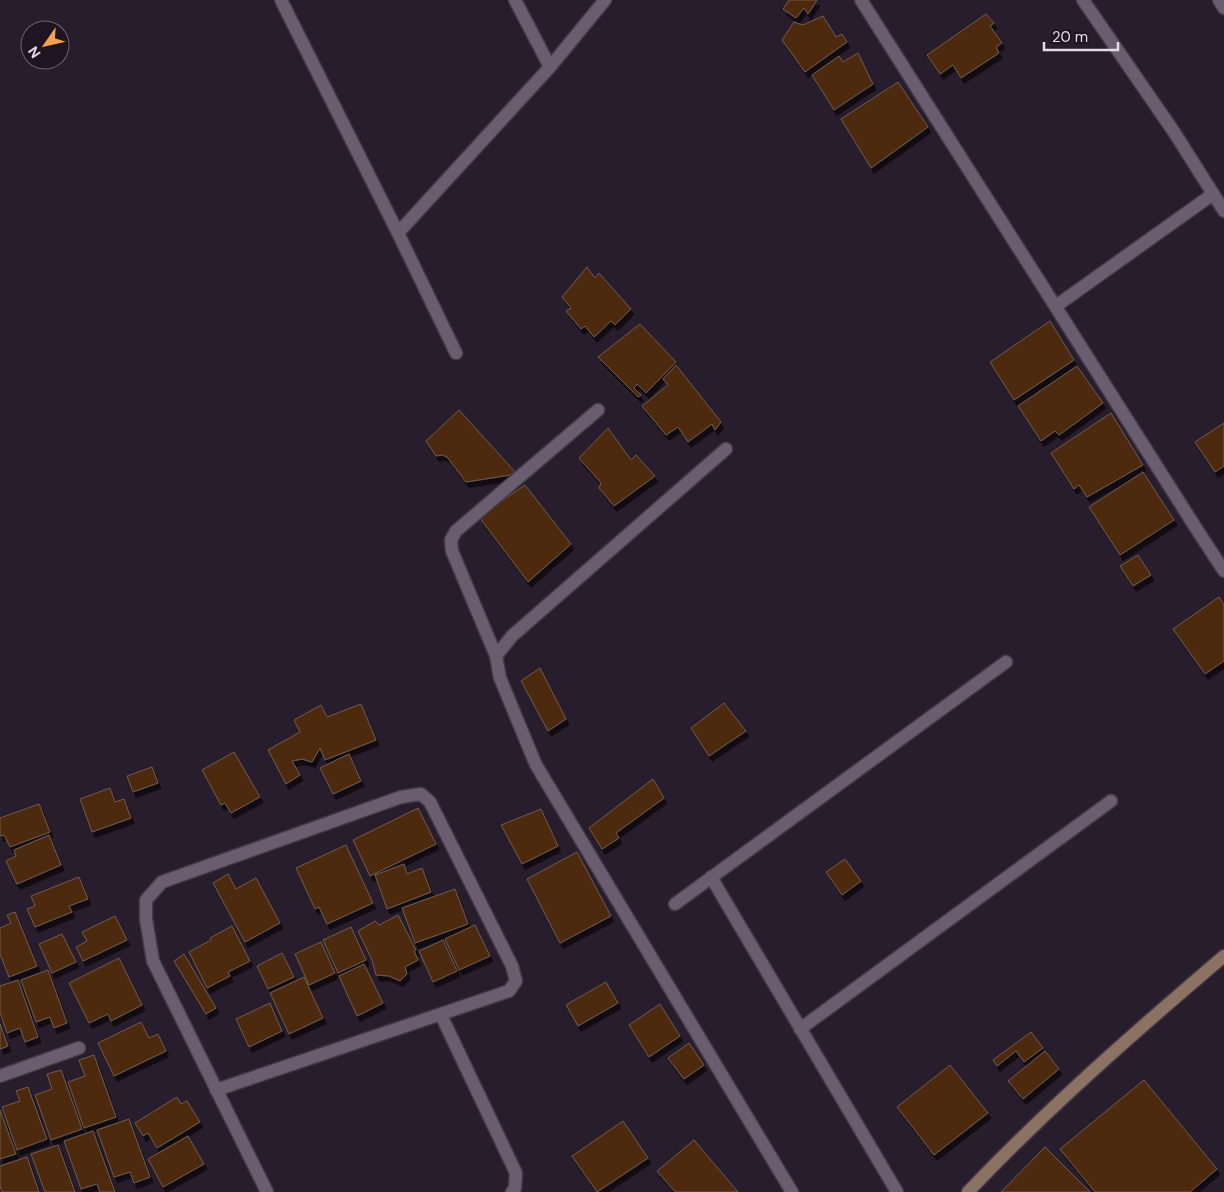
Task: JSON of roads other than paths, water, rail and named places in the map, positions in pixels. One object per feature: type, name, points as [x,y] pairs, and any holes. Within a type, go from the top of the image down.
[{"type":"main road","points":[[968,1192],[1031,1127],[1093,1070],[1224,956]]},
{"type":"street","points":[[281,0],[456,353]]},
{"type":"street","points":[[515,0],[550,67]]},
{"type":"street","points":[[398,233],[550,67],[605,0]]},
{"type":"street","points":[[861,0],[1224,571]]},
{"type":"street","points":[[1083,0],[1174,132],[1224,211]]},
{"type":"street","points":[[1219,0],[1224,8]]},
{"type":"street","points":[[1056,306],[1213,194]]},
{"type":"street","points":[[598,410],[456,531],[451,540],[452,551],[496,656],[500,678],[536,764],[792,1192]]},
{"type":"street","points":[[496,656],[512,636],[726,449]]},
{"type":"street","points":[[675,904],[1006,662]]},
{"type":"street","points":[[216,1090],[509,991],[516,982],[512,966],[430,802],[421,794],[401,797],[162,882],[146,900],[146,919],[153,961],[216,1090],[267,1192]]},
{"type":"street","points":[[800,1029],[1111,800]]},
{"type":"street","points":[[711,877],[897,1192]]},
{"type":"street","points":[[441,1015],[516,1173],[515,1188],[512,1192]]},
{"type":"street","points":[[0,1076],[79,1048]]}]
